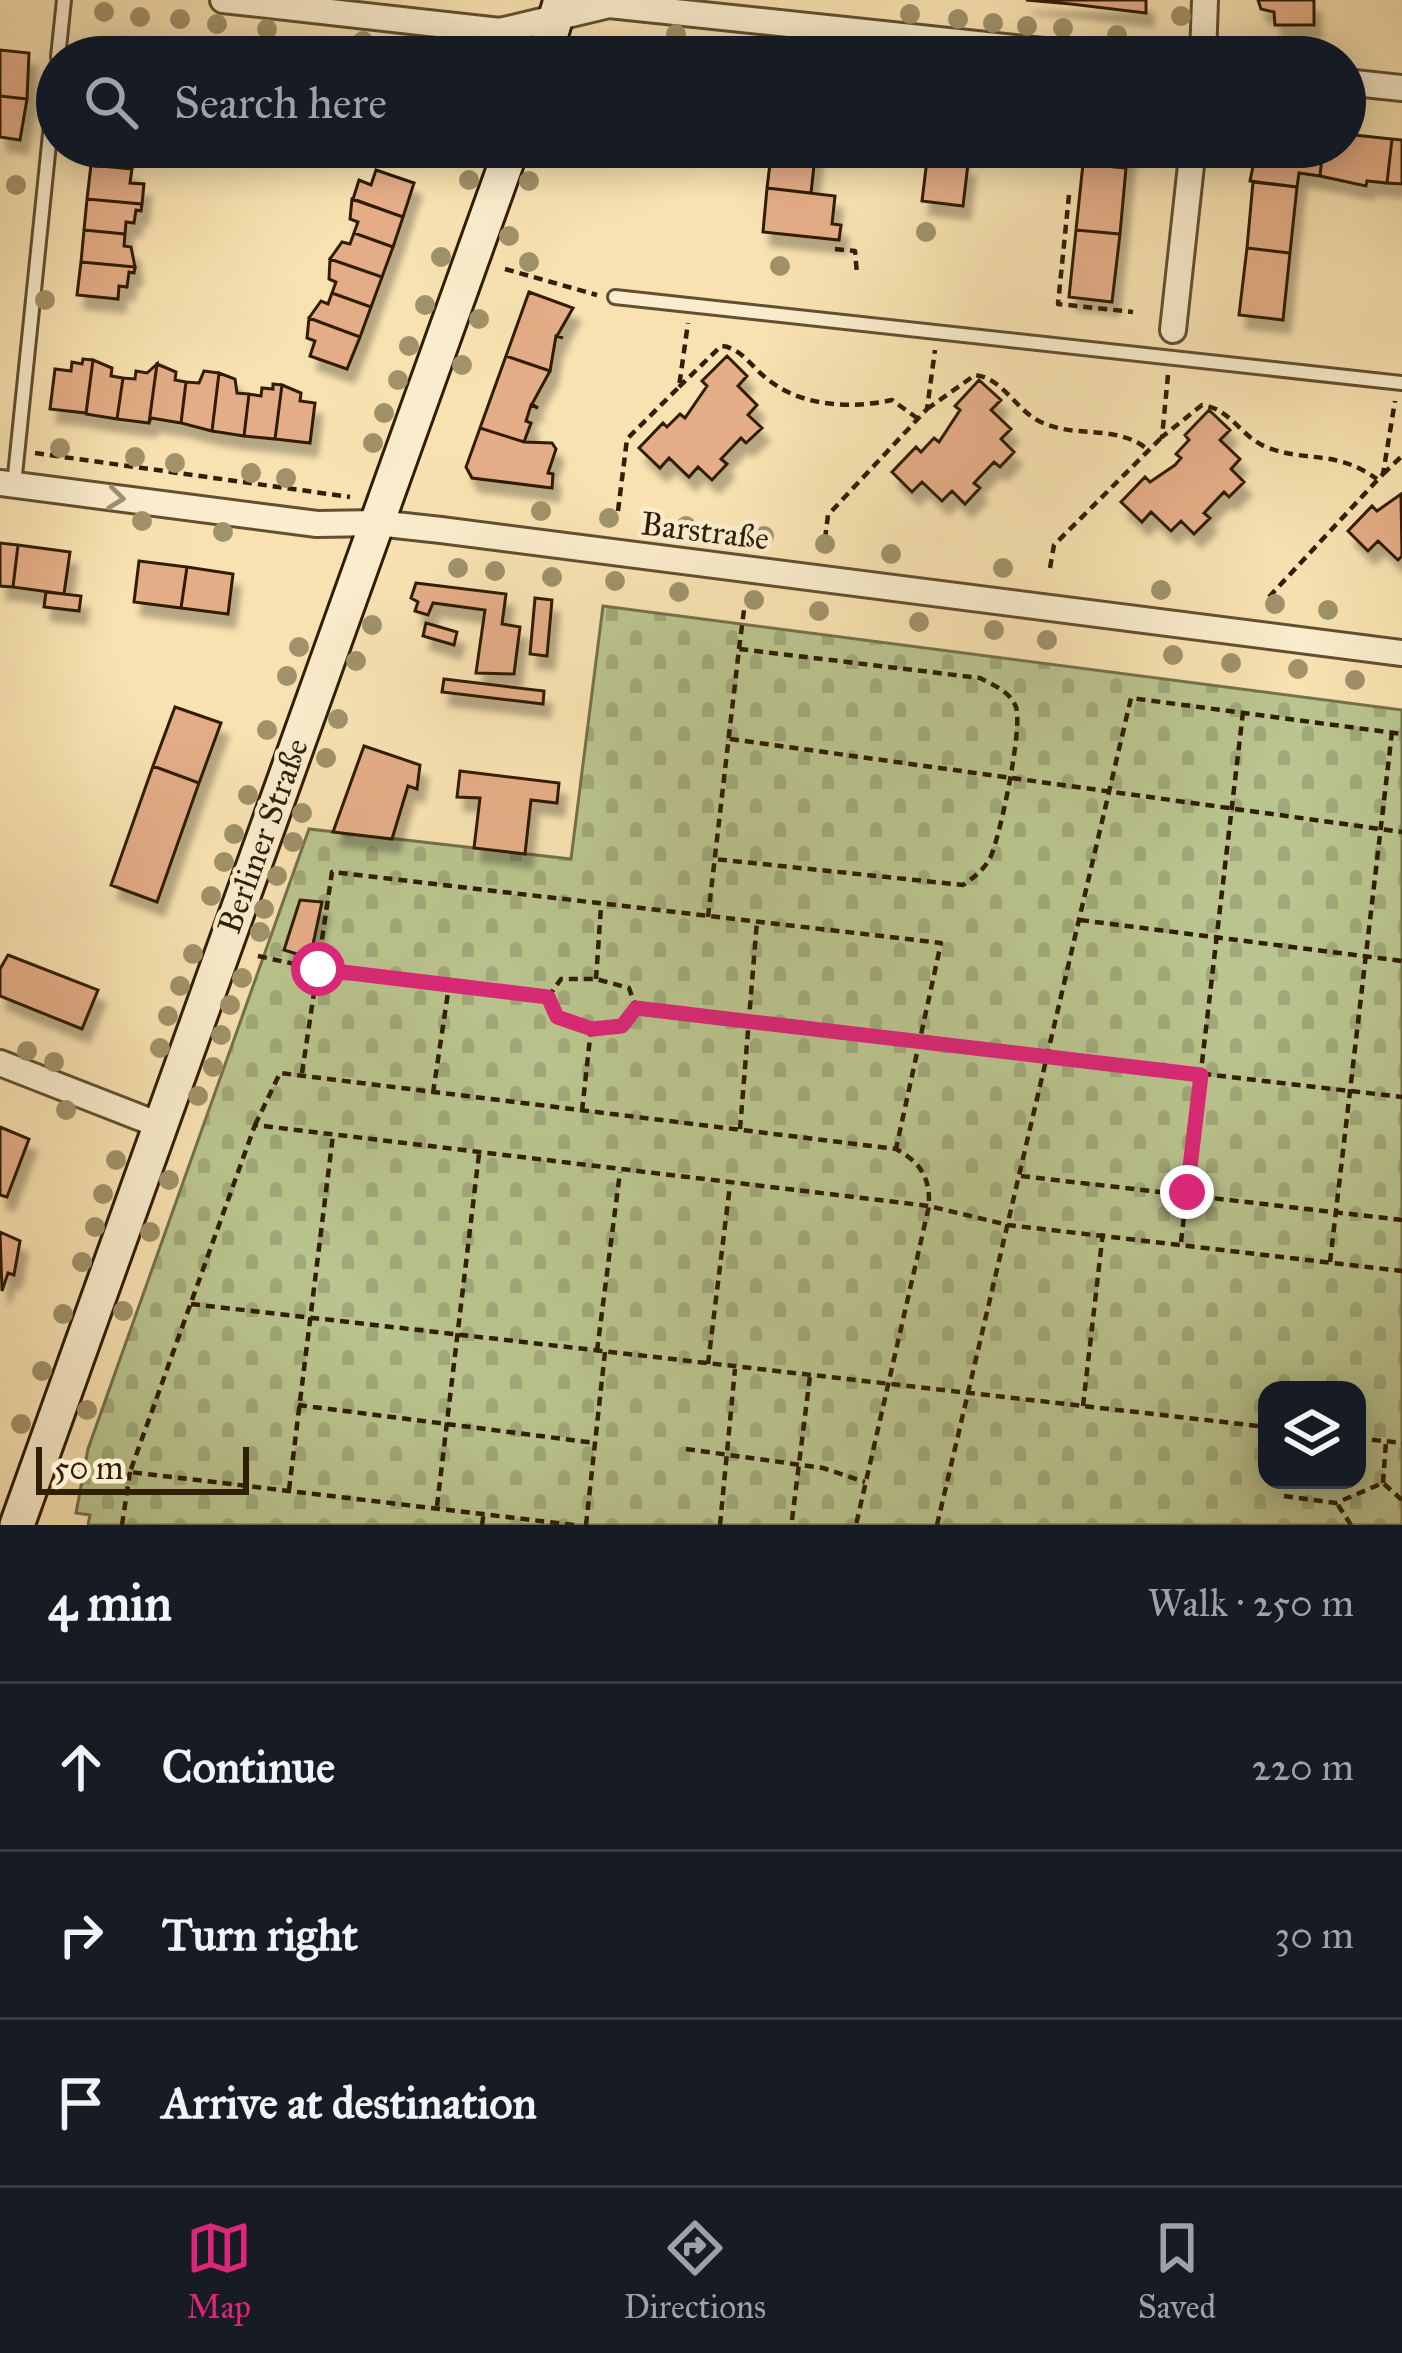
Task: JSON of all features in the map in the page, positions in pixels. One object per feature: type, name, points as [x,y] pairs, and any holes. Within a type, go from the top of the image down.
[{"type":"street","points":[[223,0],[500,31],[558,9],[609,5],[902,36]]},
{"type":"street","points":[[1204,36],[1205,0]]},
{"type":"street","points":[[1366,84],[1402,88]]},
{"type":"street","name":"Berliner Straße","points":[[23,1518],[159,1125],[504,168]]},
{"type":"street","points":[[1173,330],[1184,168]]},
{"type":"street","name":"Barstraße","points":[[7,484],[317,524],[376,523],[1402,653]]},
{"type":"street","points":[[0,1063],[159,1125]]},
{"type":"lane","points":[[60,36],[64,0]]},
{"type":"lane","points":[[7,484],[17,450],[46,168]]},
{"type":"lane","points":[[615,297],[1399,383]]},
{"type":"lane","points":[[1170,360],[1173,330]]},
{"type":"path","points":[[1069,195],[1058,304],[1133,312]]},
{"type":"path","points":[[835,249],[855,251],[857,274]]},
{"type":"path","points":[[505,269],[615,297]]},
{"type":"path","points":[[680,387],[690,306]]},
{"type":"path","points":[[927,409],[937,333]]},
{"type":"path","points":[[618,512],[628,439],[721,346],[732,346],[770,382],[802,397],[835,406],[892,400],[917,418]]},
{"type":"path","points":[[1162,437],[1170,360]]},
{"type":"path","points":[[825,539],[828,515],[917,418],[975,375],[989,376],[1034,418],[1061,430],[1131,436],[1147,449]]},
{"type":"path","points":[[1380,477],[1399,383]]},
{"type":"path","points":[[1050,568],[1054,545],[1147,449],[1202,405],[1220,407],[1264,446],[1352,461],[1380,477]]},
{"type":"path","points":[[17,450],[337,493]]},
{"type":"path","points":[[1269,597],[1402,456]]},
{"type":"path","points":[[708,917],[744,610]]},
{"type":"path","points":[[714,859],[963,885],[992,855],[1016,708],[1004,691],[980,678],[740,649]]},
{"type":"path","points":[[937,1525],[1051,1058],[1131,698],[1402,734]]},
{"type":"path","points":[[1181,1242],[1243,712]]},
{"type":"path","points":[[1330,1262],[1392,732]]},
{"type":"path","points":[[729,739],[1402,832]]},
{"type":"path","points":[[302,1075],[332,872],[601,907],[941,943],[896,1148]]},
{"type":"path","points":[[596,979],[601,907]]},
{"type":"path","points":[[1079,920],[1402,961]]},
{"type":"path","points":[[740,1130],[757,921]]},
{"type":"path","points":[[259,956],[318,969],[548,997]]},
{"type":"path","points":[[548,997],[561,979],[596,979],[629,988],[636,1008]]},
{"type":"path","points":[[433,1093],[449,983]]},
{"type":"path","points":[[548,997],[557,1017],[592,1029],[622,1026],[636,1008]]},
{"type":"path","points":[[636,1008],[1402,1097]]},
{"type":"path","points":[[582,1111],[592,1029]]},
{"type":"path","points":[[122,1525],[130,1472],[255,1124],[280,1073],[896,1148],[915,1160],[930,1183],[929,1206],[856,1525]]},
{"type":"path","points":[[255,1124],[929,1206],[1008,1225],[1102,1232],[1402,1271]]},
{"type":"path","points":[[289,1490],[333,1135]]},
{"type":"path","points":[[437,1506],[479,1153]]},
{"type":"path","points":[[586,1525],[620,1170]]},
{"type":"path","points":[[1021,1176],[1402,1220]]},
{"type":"path","points":[[708,1364],[730,1183]]},
{"type":"path","points":[[1083,1406],[1102,1232]]},
{"type":"path","points":[[190,1304],[1258,1426]]},
{"type":"path","points":[[720,1525],[735,1367]]},
{"type":"path","points":[[792,1520],[810,1376]]},
{"type":"path","points":[[298,1405],[596,1443]]},
{"type":"path","points":[[1366,1439],[1402,1443]]},
{"type":"path","points":[[1384,1484],[1386,1442]]},
{"type":"path","points":[[686,1449],[798,1465],[865,1482]]},
{"type":"path","points":[[130,1472],[574,1525]]},
{"type":"path","points":[[1384,1484],[1402,1500]]},
{"type":"path","points":[[1284,1496],[1336,1503],[1384,1484]]},
{"type":"path","points":[[1336,1503],[1351,1525]]},
{"type":"path","points":[[482,1525],[484,1511]]},
{"type":"green space","points":[[603,606],[1402,710],[1402,1525],[88,1525],[90,1515],[76,1513],[88,1449],[309,829],[571,859]]},
{"type":"building","points":[[1026,0],[1146,0],[1146,13],[1071,4]]},
{"type":"building","points":[[1258,0],[1314,0],[1314,25],[1275,25],[1274,12],[1261,9]]},
{"type":"building","points":[[0,50],[29,53],[27,99],[0,96]]},
{"type":"building","points":[[0,96],[27,99],[20,140],[0,137]]},
{"type":"building","points":[[1366,136],[1392,139],[1387,183],[1367,181],[1366,186],[1320,176],[1321,168],[1366,168]]},
{"type":"building","points":[[1392,139],[1402,140],[1402,184],[1387,183]]},
{"type":"building","points":[[91,168],[132,169],[130,183],[144,184],[142,204],[87,199]]},
{"type":"building","points":[[769,168],[814,168],[811,193],[767,188]]},
{"type":"building","points":[[926,168],[968,168],[963,206],[922,201]]},
{"type":"building","points":[[1083,168],[1126,168],[1120,234],[1076,230]]},
{"type":"building","points":[[1253,168],[1321,168],[1320,176],[1299,173],[1297,187],[1250,181]]},
{"type":"building","points":[[376,170],[414,183],[403,217],[353,199],[359,180],[371,185]]},
{"type":"building","points":[[1253,182],[1297,187],[1290,253],[1247,248]]},
{"type":"building","points":[[767,188],[835,196],[832,224],[841,225],[839,240],[763,232]]},
{"type":"building","points":[[87,199],[142,204],[141,211],[136,210],[134,223],[126,222],[125,234],[84,230]]},
{"type":"building","points":[[352,199],[403,217],[393,247],[354,233],[358,222],[350,219]]},
{"type":"building","points":[[84,230],[125,234],[124,246],[131,247],[135,267],[81,262]]},
{"type":"building","points":[[1076,230],[1120,234],[1112,302],[1069,297]]},
{"type":"building","points":[[354,233],[393,247],[382,277],[330,259],[342,242],[350,244]]},
{"type":"building","points":[[1247,248],[1290,253],[1283,320],[1239,315]]},
{"type":"building","points":[[330,259],[382,277],[371,307],[332,293],[336,282],[329,279]]},
{"type":"building","points":[[81,262],[135,267],[134,273],[129,272],[127,287],[119,286],[118,299],[77,295]]},
{"type":"building","points":[[529,292],[573,308],[557,336],[563,338],[556,336],[550,371],[506,356]]},
{"type":"building","points":[[332,293],[371,307],[360,337],[309,318],[321,301],[328,304]]},
{"type":"building","points":[[309,318],[360,337],[347,369],[310,356],[315,341],[307,338]]},
{"type":"building","points":[[506,356],[550,371],[532,404],[538,408],[531,405],[524,442],[480,428]]},
{"type":"building","points":[[727,356],[747,376],[738,386],[757,405],[748,415],[762,428],[746,443],[741,438],[721,459],[727,464],[712,480],[698,467],[689,477],[669,458],[660,468],[639,448],[663,423],[667,427],[680,414],[685,418],[707,386],[702,381]]},
{"type":"building","points":[[83,359],[93,360],[86,413],[50,409],[55,369],[71,371],[72,362],[82,364]]},
{"type":"building","points":[[93,360],[112,368],[111,376],[123,378],[117,419],[86,414]]},
{"type":"building","points":[[157,364],[176,372],[175,380],[186,382],[181,423],[151,418],[149,423]]},
{"type":"building","points":[[157,364],[149,423],[117,419],[123,378],[135,379],[136,371],[147,373]]},
{"type":"building","points":[[204,371],[219,373],[212,431],[181,423],[186,382],[199,383]]},
{"type":"building","points":[[219,373],[235,379],[237,393],[249,394],[244,436],[212,431]]},
{"type":"building","points":[[979,380],[1001,400],[991,410],[1011,429],[1001,439],[1014,452],[1000,467],[994,462],[974,483],[980,488],[965,504],[952,491],[942,501],[922,482],[912,492],[892,472],[916,447],[921,452],[934,438],[939,442],[960,410],[955,406]]},
{"type":"building","points":[[273,384],[282,385],[275,439],[244,436],[249,394],[261,396],[262,388],[273,389]]},
{"type":"building","points":[[282,385],[301,393],[300,401],[315,403],[310,443],[275,439]]},
{"type":"building","points":[[1209,410],[1230,430],[1220,440],[1240,459],[1231,469],[1244,482],[1229,497],[1224,492],[1204,513],[1210,518],[1194,534],[1181,521],[1171,531],[1151,512],[1142,522],[1121,502],[1145,477],[1150,482],[1175,465],[1181,458],[1176,454],[1189,440],[1185,435]]},
{"type":"building","points":[[480,428],[524,442],[552,443],[556,449],[548,473],[553,474],[552,488],[472,478],[466,467]]},
{"type":"building","points":[[1401,494],[1402,556],[1398,560],[1378,541],[1368,551],[1348,531],[1372,506],[1377,511]]},
{"type":"building","points":[[0,543],[18,545],[13,587],[0,586]]},
{"type":"building","points":[[18,545],[70,552],[64,594],[13,587]]},
{"type":"building","points":[[139,561],[187,567],[181,608],[134,602]]},
{"type":"building","points":[[187,567],[233,574],[228,614],[181,608]]},
{"type":"building","points":[[416,583],[506,594],[502,624],[520,627],[514,674],[476,673],[485,610],[433,603],[428,615],[415,611],[418,602],[411,598]]},
{"type":"building","points":[[46,592],[81,596],[79,611],[44,607]]},
{"type":"building","points":[[535,598],[552,600],[547,656],[530,654]]},
{"type":"building","points":[[426,623],[457,632],[454,645],[423,636]]},
{"type":"building","points":[[444,679],[544,691],[543,704],[442,692]]},
{"type":"building","points":[[175,707],[221,723],[199,783],[153,766]]},
{"type":"building","points":[[364,746],[420,765],[417,789],[408,786],[392,839],[333,832]]},
{"type":"building","points":[[153,766],[199,783],[157,902],[111,885]]},
{"type":"building","points":[[460,771],[559,783],[557,803],[531,800],[525,854],[474,848],[480,798],[457,797]]},
{"type":"building","points":[[300,900],[322,902],[310,958],[284,950]]},
{"type":"building","points":[[8,955],[98,990],[82,1029],[0,996],[0,969]]},
{"type":"building","points":[[0,1127],[29,1139],[7,1197],[0,1195]]},
{"type":"building","points":[[0,1232],[20,1241],[14,1275],[8,1273],[2,1291]]},
{"type":"route","points":[[318,969],[548,997],[557,1017],[592,1029],[622,1026],[636,1008],[1201,1075],[1187,1192]]}]
